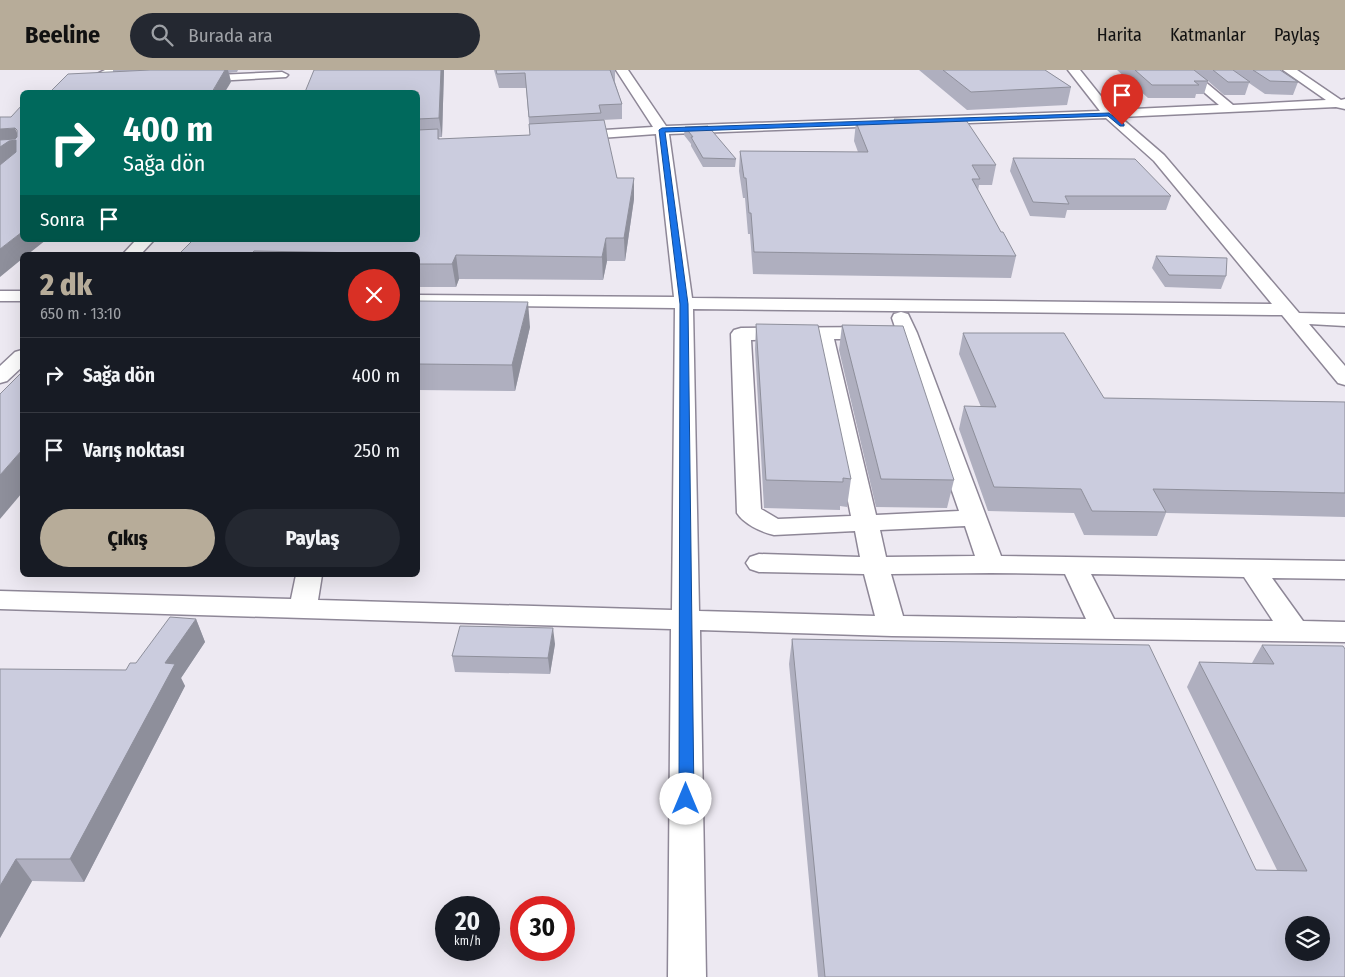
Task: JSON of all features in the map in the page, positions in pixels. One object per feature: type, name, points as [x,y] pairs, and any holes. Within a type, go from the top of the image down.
[{"type":"street","points":[[70,90],[114,70]]},
{"type":"street","points":[[622,70],[662,130],[684,304],[687,977]]},
{"type":"street","points":[[1074,70],[1109,114],[1159,158],[1345,379]]},
{"type":"street","points":[[1171,70],[1217,109]]},
{"type":"street","points":[[1184,70],[1231,109]]},
{"type":"street","points":[[1289,70],[1343,105]]},
{"type":"street","points":[[239,90],[246,73]]},
{"type":"street","points":[[187,79],[246,73],[282,76]]},
{"type":"street","points":[[81,85],[110,83]]},
{"type":"street","points":[[1257,96],[1272,107]]},
{"type":"street","points":[[556,137],[662,130],[1343,105]]},
{"type":"street","points":[[133,252],[144,242]]},
{"type":"street","points":[[0,296],[20,296]]},
{"type":"street","points":[[420,300],[897,306],[1290,314],[1345,320]]},
{"type":"street","points":[[897,306],[992,564]]},
{"type":"street","points":[[823,333],[867,523],[875,566],[892,626]]},
{"type":"street","points":[[907,333],[741,334],[749,513],[774,527],[974,518]]},
{"type":"street","points":[[0,377],[20,358]]},
{"type":"street","points":[[759,563],[875,566],[992,564],[1345,570]]},
{"type":"street","points":[[1074,566],[1105,629]]},
{"type":"street","points":[[1252,569],[1295,631]]},
{"type":"street","points":[[303,609],[309,577]]},
{"type":"street","points":[[0,600],[892,626],[1345,632]]},
{"type":"shaded area","points":[[0,70],[1345,70],[1345,977],[0,977]]},
{"type":"building","points":[[150,70],[225,70],[213,90],[52,90],[68,74]]},
{"type":"building","points":[[314,70],[441,70],[439,118],[420,119],[420,90],[306,90]]},
{"type":"building","points":[[496,70],[610,70],[622,104],[599,105],[601,113],[529,117],[525,73],[497,74]]},
{"type":"building","points":[[943,70],[1045,70],[1071,87],[971,92]]},
{"type":"building","points":[[1135,70],[1194,70],[1208,81],[1194,81],[1199,85],[1152,85]]},
{"type":"building","points":[[1213,70],[1233,70],[1250,82],[1228,82]]},
{"type":"building","points":[[1253,70],[1280,70],[1298,82],[1270,81]]},
{"type":"building","points":[[20,107],[20,234],[0,249],[0,165],[16,152],[16,140],[9,141],[0,147],[0,140],[15,139],[17,137],[17,130],[15,128],[0,129],[0,117],[11,117]]},
{"type":"building","points":[[894,119],[966,120],[996,165],[972,165],[980,179],[972,179],[1016,256],[754,252],[751,213],[749,213],[746,178],[744,178],[740,151],[868,152],[856,122],[896,123]]},
{"type":"building","points":[[604,120],[617,178],[634,178],[624,238],[606,238],[602,257],[456,255],[452,264],[420,264],[420,252],[181,252],[191,242],[420,242],[420,130],[438,129],[438,139],[530,135],[529,124]]},
{"type":"building","points":[[708,126],[736,159],[703,158],[691,137],[693,137],[685,127]]},
{"type":"building","points":[[1013,158],[1135,159],[1171,196],[1065,196],[1069,204],[1033,202]]},
{"type":"building","points":[[1156,256],[1227,258],[1226,276],[1169,275]]},
{"type":"building","points":[[420,301],[528,302],[512,365],[420,364]]},
{"type":"building","points":[[756,324],[818,325],[851,479],[843,478],[843,482],[766,480]]},
{"type":"building","points":[[842,325],[903,326],[954,480],[881,479]]},
{"type":"building","points":[[963,333],[1064,333],[1104,398],[1345,402],[1345,493],[1153,489],[1166,512],[1092,511],[1081,489],[994,487],[964,406],[996,407]]},
{"type":"building","points":[[20,374],[20,452],[0,475],[0,394]]},
{"type":"building","points":[[170,617],[196,619],[165,663],[175,664],[70,859],[16,859],[0,886],[0,669],[126,670],[130,663],[136,663]]},
{"type":"building","points":[[460,626],[553,628],[548,658],[452,656]]},
{"type":"building","points":[[792,639],[1149,645],[1256,870],[1307,871],[1199,662],[1274,664],[1262,645],[1343,646],[1345,649],[1345,977],[825,977]]},
{"type":"route","points":[[686,799],[684,304],[662,130],[1109,114],[1122,125]]}]
